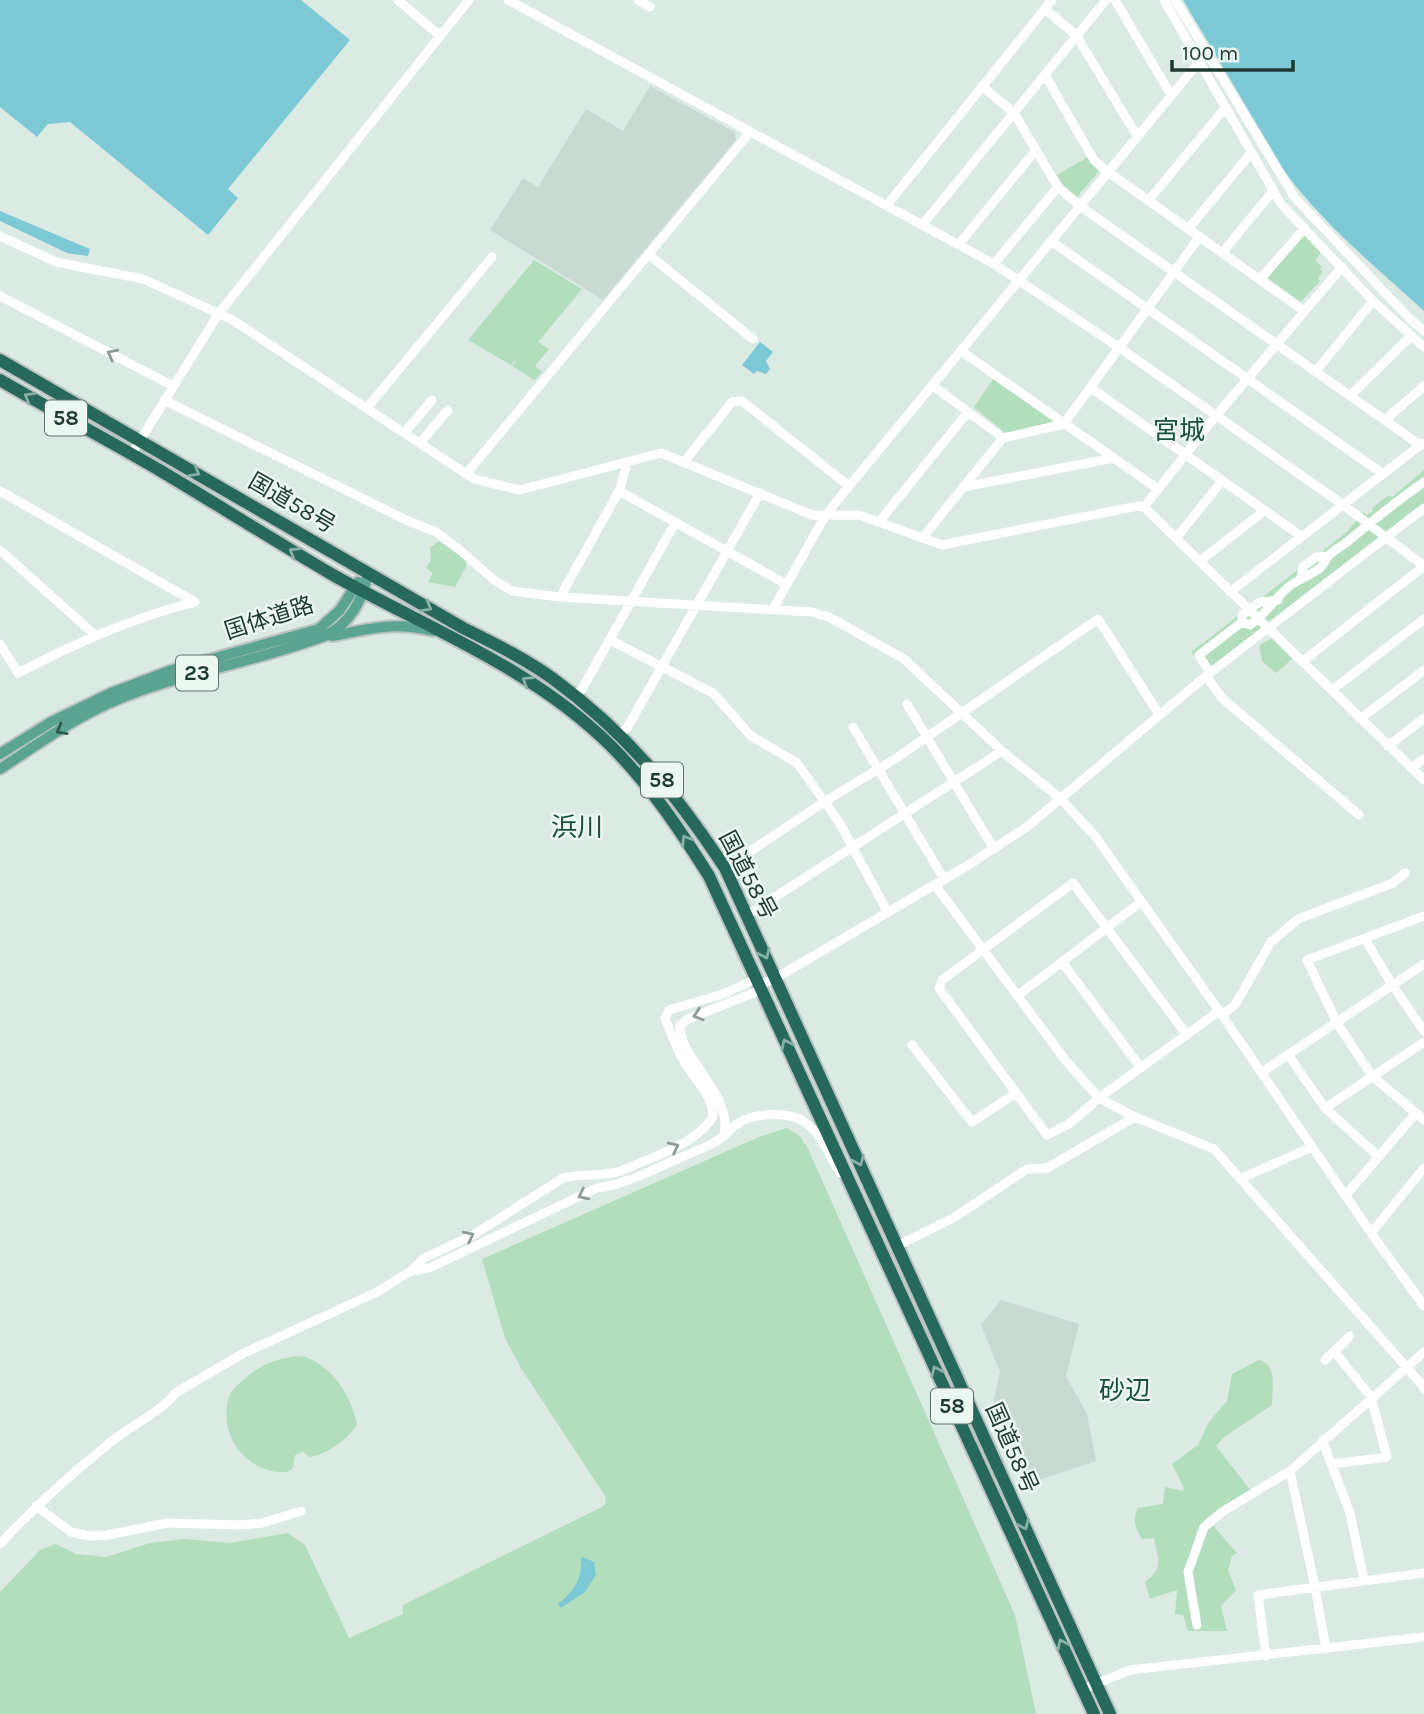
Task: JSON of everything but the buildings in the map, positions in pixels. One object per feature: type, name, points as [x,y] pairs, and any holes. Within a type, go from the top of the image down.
[{"type":"highway","name":"国道58号","points":[[0,360],[552,678],[619,734],[688,812],[725,868],[747,915],[1110,1714]]},
{"type":"highway","name":"国道58号","points":[[0,380],[359,589],[449,636],[552,698],[609,744],[640,777],[676,823],[709,876],[1094,1714]]},
{"type":"main road","name":"国体道路","points":[[2,761],[118,699],[156,685],[317,639],[338,630],[346,623],[368,573]]},
{"type":"main road","name":"国体道路","points":[[2,761],[51,722],[111,693],[173,670],[319,629],[359,589]]},
{"type":"main road","points":[[317,639],[384,626],[406,625],[449,636]]},
{"type":"street","points":[[398,0],[410,4],[440,36]]},
{"type":"street","points":[[131,455],[219,313],[469,0]]},
{"type":"street","points":[[508,0],[994,264],[1120,348],[1342,504],[1424,566],[1303,661]]},
{"type":"street","points":[[638,0],[650,6]]},
{"type":"street","points":[[887,205],[1052,0]]},
{"type":"street","points":[[923,224],[1106,0]]},
{"type":"street","points":[[1115,0],[1171,95]]},
{"type":"street","points":[[1164,0],[1281,204],[1373,301],[1424,348]]},
{"type":"street","points":[[1175,0],[1295,198],[1424,331]]},
{"type":"street","points":[[1045,9],[1076,35],[1137,135]]},
{"type":"street","points":[[773,609],[825,516],[1199,62]]},
{"type":"street","points":[[1045,75],[1094,160],[1107,172],[1304,312]]},
{"type":"street","points":[[982,86],[1014,113],[1058,187],[1080,206],[1422,444],[1230,592]]},
{"type":"street","points":[[1148,201],[1226,107]]},
{"type":"street","points":[[466,474],[750,132]]},
{"type":"street","points":[[959,244],[1036,149]]},
{"type":"street","points":[[1189,228],[1251,153]]},
{"type":"street","points":[[994,264],[1058,187]]},
{"type":"street","points":[[1222,253],[1273,191]]},
{"type":"street","points":[[1260,279],[1305,228]]},
{"type":"street","points":[[0,236],[56,262],[143,279],[219,313],[474,479],[520,490],[661,453],[812,515],[859,516],[942,545],[1144,507],[1424,780]]},
{"type":"street","points":[[923,537],[1003,438],[1065,424],[1200,236]]},
{"type":"street","points":[[1051,241],[1383,474]]},
{"type":"street","points":[[649,254],[753,339]]},
{"type":"street","points":[[367,408],[492,257]]},
{"type":"street","points":[[1144,507],[1216,416],[1342,267]]},
{"type":"street","points":[[0,296],[173,386]]},
{"type":"street","points":[[1316,371],[1373,301]]},
{"type":"street","points":[[1350,396],[1410,337]]},
{"type":"street","points":[[961,351],[1158,489]]},
{"type":"street","points":[[932,386],[1003,438]]},
{"type":"street","points":[[1385,420],[1424,386]]},
{"type":"street","points":[[1091,388],[1301,536]]},
{"type":"street","points":[[164,400],[406,520],[436,532],[494,580],[512,591],[560,597],[812,612],[829,617],[904,659],[1002,751],[1060,798],[1095,836],[1424,1306]]},
{"type":"street","points":[[404,433],[432,400]]},
{"type":"street","points":[[684,462],[732,402],[742,401],[849,486]]},
{"type":"street","points":[[420,443],[448,410]]},
{"type":"street","points":[[879,522],[968,412]]},
{"type":"street","points":[[963,487],[1114,458]]},
{"type":"street","points":[[560,597],[619,491],[626,468],[625,462]]},
{"type":"street","points":[[1176,538],[1222,481]]},
{"type":"street","points":[[1242,622],[1250,625],[1278,600],[1283,591],[1301,577],[1310,575],[1324,565],[1327,556],[1424,482]]},
{"type":"street","points":[[0,491],[195,602],[154,612],[95,635],[18,673],[0,644]]},
{"type":"street","points":[[619,491],[786,584]]},
{"type":"street","points":[[619,734],[627,728],[695,604],[760,494]]},
{"type":"street","points":[[724,1134],[726,1118],[707,1079],[679,1034],[680,1026],[688,1018],[776,978],[994,849],[1047,812],[1060,798],[1208,674],[1424,508]]},
{"type":"street","points":[[1200,561],[1264,511]]},
{"type":"street","points":[[574,697],[582,689],[676,523]]},
{"type":"street","points":[[0,550],[95,635]]},
{"type":"street","points":[[1242,622],[1242,615],[1260,602],[1278,600]]},
{"type":"street","points":[[725,868],[927,736],[1098,619],[1159,714]]},
{"type":"street","points":[[1332,690],[1424,619]]},
{"type":"street","points":[[1242,622],[1199,655],[1222,698],[1359,815]]},
{"type":"street","points":[[610,640],[713,693],[751,736],[797,763],[839,822],[887,911]]},
{"type":"street","points":[[1360,719],[1424,670]]},
{"type":"street","points":[[907,704],[994,849]]},
{"type":"street","points":[[1388,746],[1424,718]]},
{"type":"street","points":[[853,727],[944,879]]},
{"type":"street","points":[[747,915],[1002,751]]},
{"type":"street","points":[[1411,768],[1424,759]]},
{"type":"street","points":[[1187,1035],[1073,883],[942,980],[939,988],[1047,1135],[1069,1124],[1099,1098],[1187,1035],[1236,1005],[1271,942],[1298,919],[1392,883],[1405,873]]},
{"type":"street","points":[[935,885],[1066,1061],[1099,1098],[1135,1118],[1214,1149],[1424,1390]]},
{"type":"street","points":[[1017,996],[1141,902]]},
{"type":"street","points":[[1346,1195],[1420,1116],[1372,1076],[1336,1023],[1307,960],[1424,916]]},
{"type":"street","points":[[1365,939],[1424,1031]]},
{"type":"street","points":[[1062,962],[1141,1068]]},
{"type":"street","points":[[1262,1072],[1424,964]]},
{"type":"street","points":[[411,1271],[429,1268],[597,1188],[612,1186],[636,1168],[703,1129],[713,1116],[703,1086],[686,1066],[665,1018],[669,1010],[759,985]]},
{"type":"street","points":[[1325,1108],[1424,1042]]},
{"type":"street","points":[[912,1045],[972,1122],[1016,1093]]},
{"type":"street","points":[[1289,1056],[1325,1108],[1379,1157]]},
{"type":"street","points":[[0,1544],[36,1506],[111,1442],[169,1402],[177,1392],[242,1354],[377,1292],[411,1271],[424,1258],[472,1235],[563,1178],[665,1165],[719,1140],[737,1123],[747,1118],[788,1115],[815,1131],[862,1210]]},
{"type":"street","points":[[897,1246],[955,1217],[1027,1169],[1047,1168],[1135,1118]]},
{"type":"street","points":[[1242,1178],[1312,1147]]},
{"type":"street","points":[[1371,1233],[1424,1168]]},
{"type":"street","points":[[1325,1360],[1350,1336]]},
{"type":"street","points":[[1332,1464],[1387,1457],[1371,1397],[1334,1351]]},
{"type":"street","points":[[1197,1625],[1188,1573],[1204,1527],[1222,1512],[1290,1471],[1424,1352]]},
{"type":"street","points":[[1322,1440],[1350,1513],[1364,1580]]},
{"type":"street","points":[[1290,1471],[1326,1649]]},
{"type":"street","points":[[36,1506],[71,1532],[89,1536],[167,1523],[263,1523],[301,1511]]},
{"type":"street","points":[[1266,1656],[1258,1595],[1424,1573]]},
{"type":"street","points":[[1083,1689],[1130,1670],[1424,1637]]},
{"type":"shaded area","points":[[650,86],[735,132],[736,140],[603,300],[490,230],[523,178],[538,187],[586,109],[623,131]]},
{"type":"shaded area","points":[[1001,1300],[1079,1324],[1066,1376],[1087,1414],[1096,1461],[1030,1483],[993,1403],[1000,1372],[981,1325]]},
{"type":"green space","points":[[1088,157],[1099,171],[1077,197],[1064,187],[1057,175]]},
{"type":"green space","points":[[1304,235],[1321,253],[1315,260],[1322,267],[1320,269],[1323,273],[1318,278],[1320,281],[1301,302],[1268,278]]},
{"type":"green space","points":[[534,260],[582,289],[538,342],[549,349],[535,366],[542,372],[534,380],[512,366],[517,358],[511,365],[468,340]]},
{"type":"green space","points":[[994,378],[1053,419],[1052,424],[1005,433],[974,407]]},
{"type":"green space","points":[[1424,470],[1424,508],[1208,674],[1191,652],[1347,532],[1363,512],[1367,515],[1373,511],[1372,508],[1389,495],[1392,497]]},
{"type":"green space","points":[[439,541],[467,561],[455,587],[428,582],[433,573],[426,568],[431,560],[430,548]]},
{"type":"green space","points":[[1273,638],[1292,659],[1276,673],[1262,661],[1259,645]]},
{"type":"green space","points":[[787,1128],[801,1137],[806,1144],[1015,1615],[1036,1714],[0,1714],[0,1592],[40,1550],[56,1544],[76,1554],[106,1557],[150,1543],[185,1539],[230,1543],[288,1533],[305,1545],[349,1638],[403,1614],[403,1605],[602,1507],[606,1503],[605,1496],[521,1368],[505,1338],[482,1259],[759,1137]]},
{"type":"green space","points":[[301,1356],[331,1373],[345,1392],[357,1425],[330,1450],[310,1457],[303,1452],[295,1455],[293,1468],[288,1472],[273,1471],[249,1460],[232,1439],[226,1412],[229,1397],[243,1380],[263,1366],[284,1358]]},
{"type":"green space","points":[[1259,1360],[1269,1367],[1271,1372],[1272,1405],[1224,1437],[1216,1446],[1252,1492],[1209,1521],[1237,1553],[1232,1556],[1228,1570],[1236,1590],[1221,1606],[1227,1631],[1188,1631],[1183,1615],[1175,1614],[1177,1590],[1150,1599],[1145,1582],[1157,1568],[1157,1552],[1154,1538],[1142,1539],[1136,1527],[1135,1516],[1138,1508],[1163,1504],[1165,1487],[1183,1491],[1172,1464],[1198,1445],[1209,1422],[1227,1401],[1232,1374]]},
{"type":"water","points":[[0,0],[301,0],[350,40],[228,189],[238,198],[208,235],[70,122],[48,124],[37,137],[0,107]]},
{"type":"water","points":[[1183,0],[1424,0],[1424,311],[1333,228],[1285,172]]},
{"type":"water","points":[[0,211],[90,249],[88,256],[67,253],[0,221]]},
{"type":"water","points":[[760,342],[773,352],[766,361],[770,369],[766,374],[757,371],[754,374],[742,365]]},
{"type":"water","points":[[583,1557],[594,1562],[596,1575],[585,1592],[561,1608],[558,1604],[568,1595],[579,1578]]},
{"type":"district","name":"宮城","points":[[1179,430]]},
{"type":"district","name":"浜川","points":[[577,827]]},
{"type":"district","name":"砂辺","points":[[1125,1390]]}]
